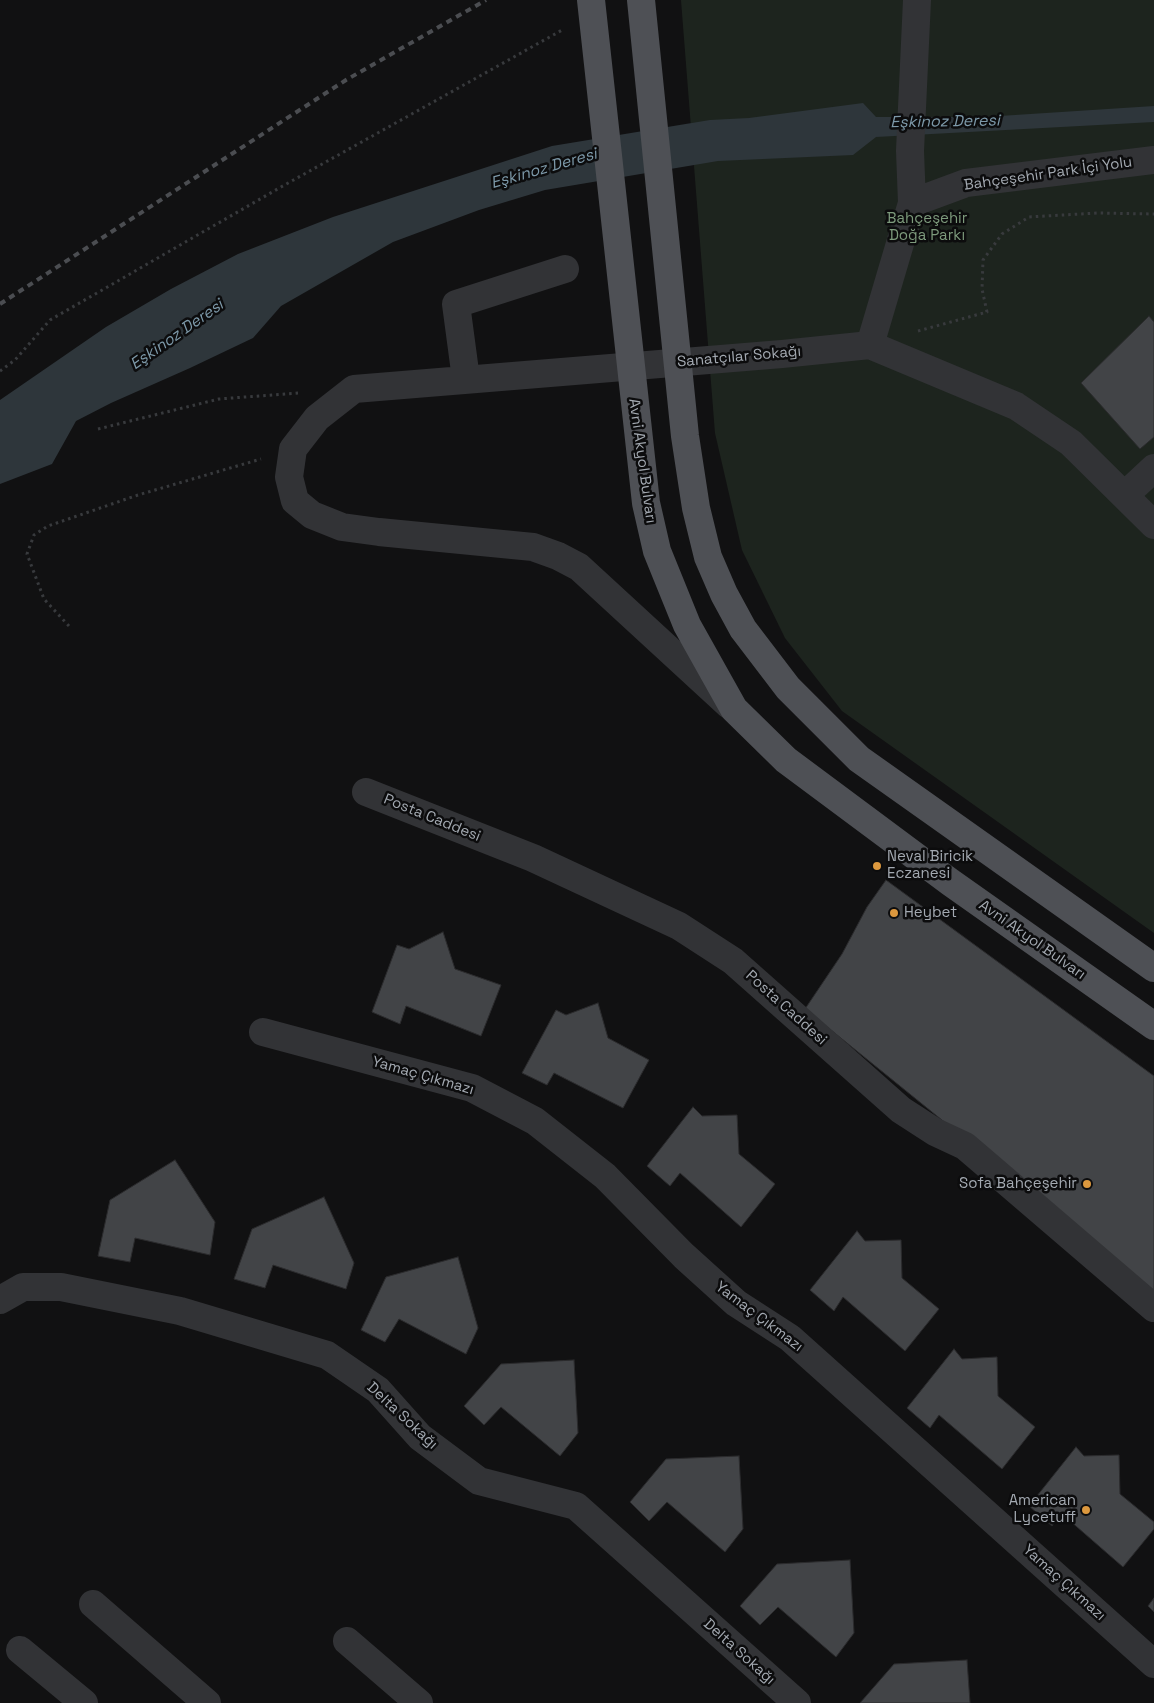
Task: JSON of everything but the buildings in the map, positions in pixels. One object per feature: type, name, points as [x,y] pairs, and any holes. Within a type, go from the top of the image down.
[{"type":"main road","name":"Avni Akyol Bulvarı","points":[[591,0],[639,455],[646,504],[657,551],[687,625],[734,709],[786,760],[950,882],[1154,1026]]},
{"type":"main road","points":[[641,0],[685,436],[696,508],[712,566],[724,594],[743,629],[788,688],[859,759],[1154,968]]},
{"type":"street","points":[[870,345],[912,203],[910,151],[917,0]]},
{"type":"street","name":"Bahçeşehir Park İçi Yolu","points":[[912,203],[966,183],[1154,160]]},
{"type":"street","points":[[466,379],[456,304],[565,269]]},
{"type":"street","name":"Sanatçılar Sokağı","points":[[293,450],[317,418],[354,388],[782,354],[870,345],[1016,406],[1071,443],[1154,524]]},
{"type":"street","points":[[293,450],[289,477],[295,501],[312,515],[342,527],[534,546],[558,556],[579,567],[734,709]]},
{"type":"street","points":[[1125,495],[1154,468]]},
{"type":"street","name":"Posta Caddesi","points":[[366,792],[534,858],[679,926],[726,956],[901,1110],[935,1132],[965,1146],[1154,1308]]},
{"type":"street","name":"Yamaç Çıkmazı","points":[[263,1032],[472,1088],[535,1120],[605,1176],[684,1256],[736,1302],[790,1338],[1154,1664]]},
{"type":"street","name":"Delta Sokağı","points":[[0,1300],[23,1287],[61,1287],[180,1312],[327,1355],[378,1390],[420,1437],[479,1481],[576,1506],[796,1703]]},
{"type":"street","points":[[93,1604],[207,1703]]},
{"type":"street","points":[[347,1640],[419,1703]]},
{"type":"street","points":[[20,1650],[84,1703]]},
{"type":"path","points":[[0,371],[16,360],[50,320],[281,187],[566,28]]},
{"type":"path","points":[[915,332],[987,312],[982,289],[983,260],[1002,234],[1030,217],[1097,213],[1154,214]]},
{"type":"path","points":[[98,429],[219,400],[306,392]]},
{"type":"path","points":[[69,626],[44,598],[27,554],[34,535],[48,526],[138,495],[293,450]]},
{"type":"green space","name":"Bahçeşehir Doğa Parkı","points":[[681,0],[1154,0],[1154,933],[842,711],[785,638],[742,550],[715,433]]},
{"type":"water","name":"Eşkinoz Deresi","points":[[863,103],[876,117],[984,117],[1154,106],[1154,122],[876,137],[853,155],[718,161],[545,190],[479,210],[393,242],[281,306],[253,338],[76,421],[52,464],[0,484],[0,400],[106,327],[171,289],[238,254],[333,217],[552,146],[710,120],[749,118]]},
{"type":"railway","points":[[0,304],[346,80],[486,0]]},
{"type":"place","name":"Neval Biricik Eczanesi","points":[[877,866]]},
{"type":"place","name":"Heybet","points":[[894,913]]},
{"type":"place","name":"Sofa Bahçeşehir","points":[[1087,1184]]},
{"type":"place","name":"American Lycetuff","points":[[1086,1510]]}]
